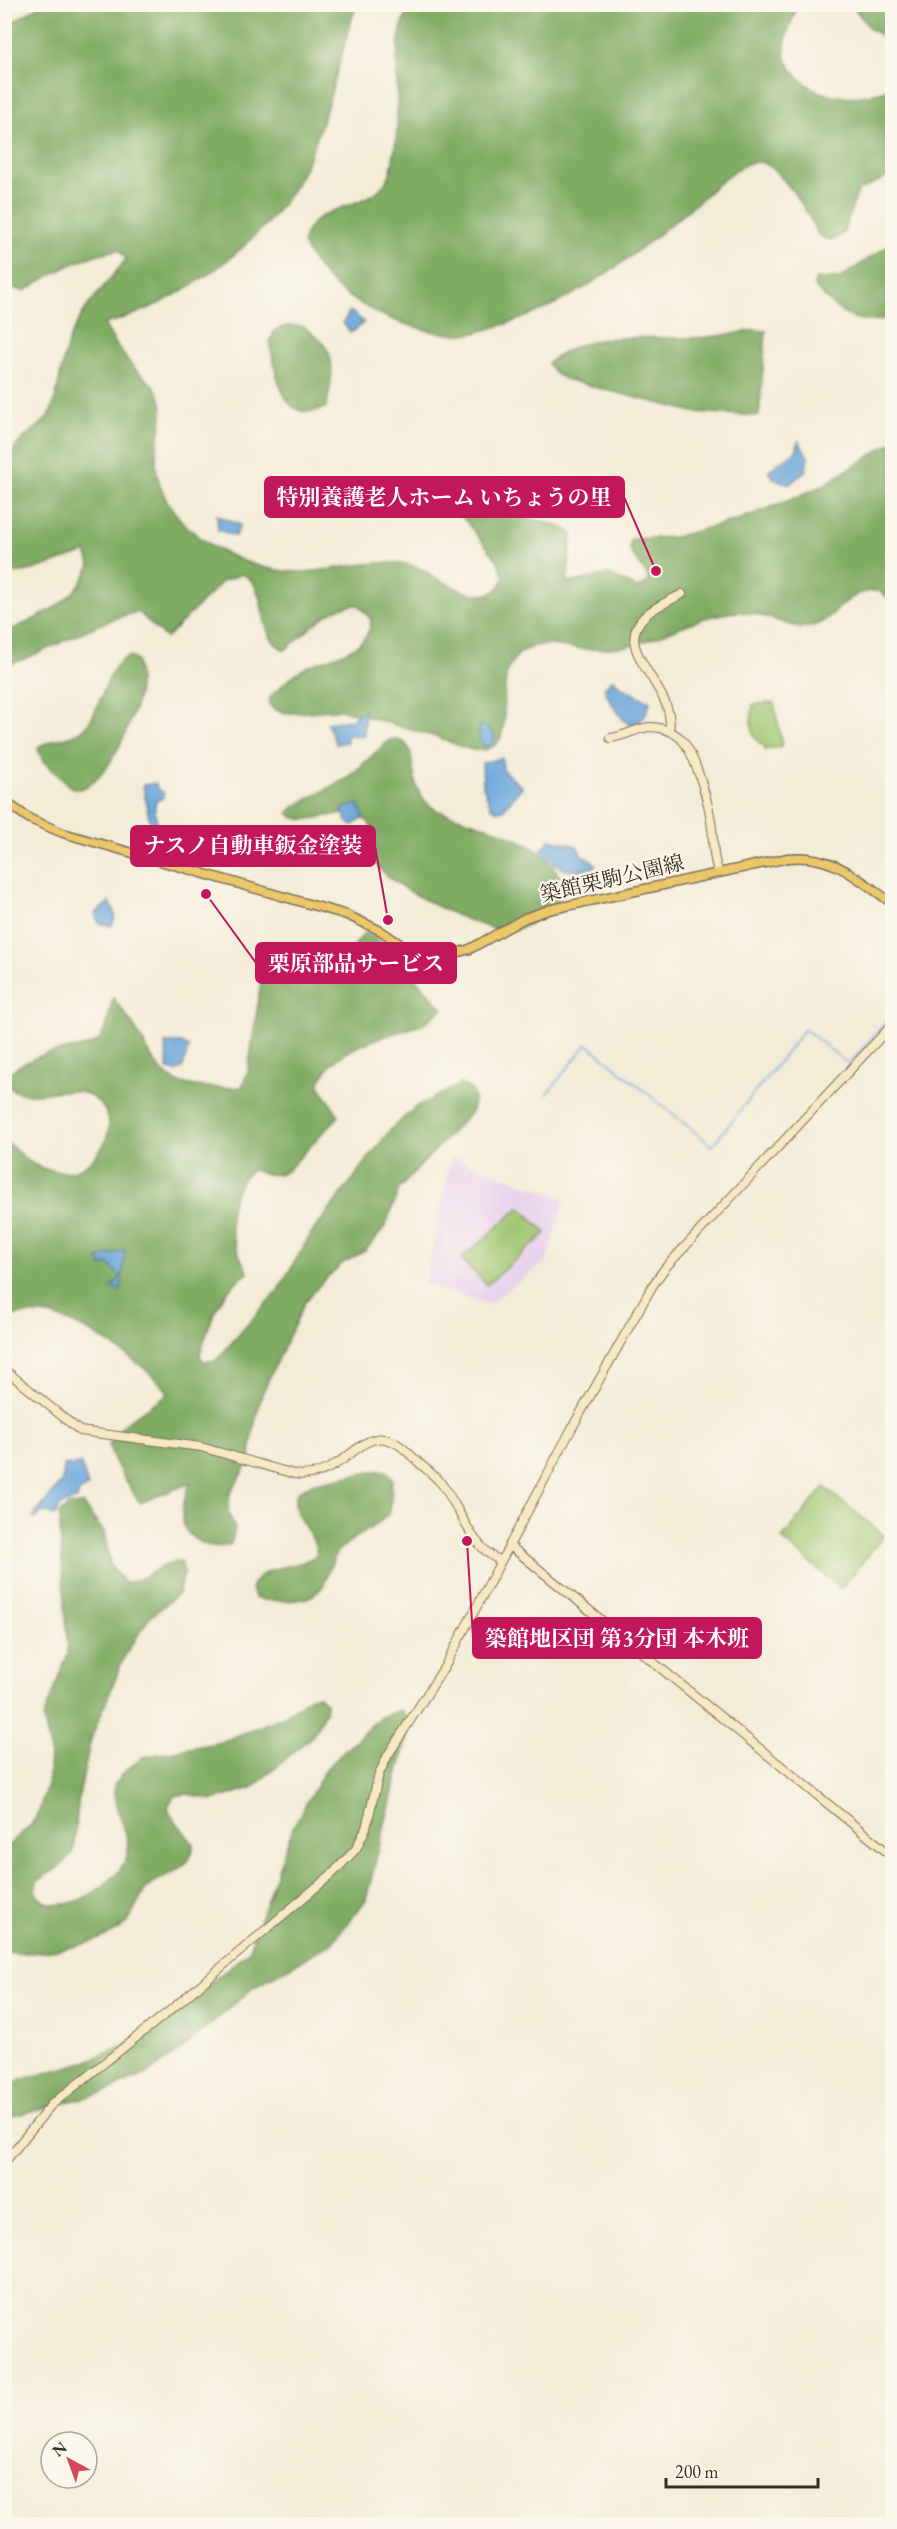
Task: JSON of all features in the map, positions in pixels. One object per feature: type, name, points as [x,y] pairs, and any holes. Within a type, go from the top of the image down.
[{"type":"main road","name":"築館栗駒公園線","points":[[4,801],[30,819],[63,832],[346,915],[381,932],[409,950],[432,956],[460,953],[525,918],[548,910],[788,858],[814,857],[838,866],[892,903]]},
{"type":"street","points":[[669,731],[671,721],[664,698],[635,654],[635,636],[647,614],[682,594]]},
{"type":"street","points":[[610,738],[623,737],[647,727],[669,731],[682,740],[691,755],[710,813],[713,858],[719,873]]},
{"type":"street","points":[[4,2163],[51,2105],[167,2013],[345,1862],[356,1849],[366,1828],[379,1774],[388,1755],[445,1666],[595,1386],[656,1280],[892,1025]]},
{"type":"street","points":[[4,1369],[80,1431],[201,1447],[294,1474],[308,1476],[324,1473],[373,1439],[384,1439],[399,1444],[440,1481],[478,1543],[491,1557],[501,1561]]},
{"type":"street","points":[[509,1545],[892,1856]]},
{"type":"shaded area","points":[[451,1157],[565,1199],[547,1261],[488,1304],[425,1284]]},
{"type":"green space","points":[[41,5],[357,5],[325,114],[310,156],[289,195],[246,244],[220,266],[163,302],[104,324],[126,358],[159,395],[162,412],[156,466],[162,489],[173,510],[189,528],[209,544],[255,565],[279,570],[302,572],[381,563],[411,565],[466,592],[478,595],[489,594],[498,588],[504,577],[498,561],[461,515],[463,510],[475,510],[554,524],[572,534],[567,580],[570,583],[608,574],[637,588],[645,585],[649,579],[632,555],[631,539],[675,537],[740,519],[822,486],[892,442],[892,600],[879,591],[867,591],[849,600],[827,619],[809,627],[795,626],[757,614],[739,612],[708,617],[636,644],[621,647],[577,649],[538,645],[531,647],[512,661],[505,688],[503,731],[499,741],[483,750],[462,747],[434,736],[351,712],[329,710],[284,713],[269,705],[270,697],[292,677],[307,667],[347,651],[364,640],[371,620],[359,605],[338,609],[328,614],[285,650],[275,644],[269,635],[257,589],[251,580],[242,574],[223,581],[166,638],[138,612],[104,623],[5,666],[5,632],[56,607],[77,588],[90,564],[86,552],[33,570],[5,575],[4,503],[10,495],[11,456],[19,442],[47,418],[54,401],[67,347],[76,325],[126,259],[120,250],[107,252],[70,265],[24,291],[5,287],[5,27]]},
{"type":"green space","points":[[411,5],[798,5],[785,43],[785,53],[798,77],[819,91],[842,97],[867,95],[892,88],[892,175],[858,191],[843,234],[833,240],[823,238],[818,234],[800,202],[772,168],[757,162],[750,163],[726,178],[627,259],[551,306],[523,318],[468,334],[438,332],[398,322],[362,305],[338,289],[318,268],[303,243],[308,230],[316,220],[327,213],[367,198],[387,180],[397,135],[399,38]]},
{"type":"green space","points":[[852,5],[892,5],[892,41],[870,29]]},
{"type":"green space","points":[[892,243],[892,316],[868,321],[848,316],[814,286],[816,279],[840,278]]},
{"type":"green space","points":[[286,326],[303,326],[320,340],[329,352],[332,368],[326,407],[311,412],[299,410],[290,404],[284,394],[269,342],[275,330]]},
{"type":"green space","points":[[755,330],[766,331],[759,416],[694,412],[594,387],[555,374],[548,363],[564,352],[598,340],[635,337],[706,337]]},
{"type":"green space","points":[[130,656],[137,661],[139,686],[137,701],[119,748],[110,763],[89,785],[78,789],[73,788],[46,764],[38,748],[77,733],[88,724],[110,676],[122,661]]},
{"type":"green space","points":[[774,702],[782,746],[765,750],[764,745],[760,744],[754,736],[751,722],[753,705]]},
{"type":"green space","points":[[396,739],[405,743],[409,749],[418,790],[425,801],[436,810],[492,829],[530,846],[558,873],[564,891],[554,905],[538,919],[519,928],[502,930],[436,906],[402,887],[375,863],[371,827],[368,821],[340,814],[299,819],[288,813],[295,806],[349,777],[389,740]]},
{"type":"green space","points":[[365,932],[386,946],[443,1009],[423,1024],[360,1045],[334,1061],[325,1072],[319,1086],[339,1116],[287,1171],[270,1174],[254,1170],[242,1179],[232,1202],[230,1223],[238,1253],[248,1273],[229,1289],[216,1309],[200,1355],[203,1361],[214,1361],[219,1357],[278,1290],[311,1234],[391,1129],[416,1107],[461,1084],[472,1090],[474,1099],[472,1111],[399,1189],[385,1227],[365,1251],[343,1263],[305,1302],[262,1394],[253,1430],[250,1459],[230,1494],[228,1511],[235,1529],[231,1544],[207,1545],[193,1538],[187,1532],[184,1524],[182,1516],[184,1499],[190,1483],[140,1503],[118,1468],[109,1445],[114,1436],[128,1422],[169,1393],[133,1360],[73,1324],[53,1316],[39,1314],[5,1318],[4,1140],[37,1166],[69,1172],[90,1162],[103,1146],[109,1127],[104,1109],[93,1097],[80,1092],[67,1091],[27,1094],[15,1091],[5,1083],[5,1077],[19,1066],[40,1056],[96,1042],[105,1030],[113,998],[130,1020],[159,1068],[170,1078],[186,1084],[209,1087],[242,1087],[248,1071],[262,975],[335,958],[350,951]]},
{"type":"green space","points":[[520,1207],[546,1233],[487,1285],[461,1259]]},
{"type":"green space","points":[[375,1471],[386,1471],[392,1478],[390,1512],[384,1519],[343,1546],[332,1562],[320,1590],[313,1595],[295,1600],[256,1599],[251,1588],[263,1574],[300,1563],[317,1554],[312,1538],[295,1508],[298,1491],[315,1483]]},
{"type":"green space","points":[[824,1487],[884,1535],[841,1589],[782,1539]]},
{"type":"green space","points":[[82,1504],[104,1532],[110,1564],[124,1583],[132,1582],[173,1563],[181,1562],[184,1573],[178,1594],[149,1618],[125,1655],[91,1739],[79,1795],[73,1852],[61,1866],[37,1881],[35,1892],[44,1901],[57,1905],[86,1897],[112,1878],[122,1867],[128,1847],[116,1803],[114,1785],[126,1770],[144,1757],[221,1742],[285,1716],[309,1698],[318,1695],[326,1703],[325,1712],[313,1735],[252,1788],[213,1800],[188,1794],[174,1796],[168,1807],[193,1844],[189,1859],[178,1869],[150,1885],[129,1920],[115,1932],[86,1944],[69,1948],[52,1951],[6,1952],[5,1848],[31,1825],[39,1811],[49,1778],[50,1747],[43,1718],[68,1653],[59,1514],[68,1506]]},
{"type":"green space","points":[[402,1711],[410,1724],[366,1900],[332,1943],[253,1988],[178,2052],[148,2073],[102,2093],[5,2118],[5,2084],[88,2061],[124,2046],[192,1998],[248,1952],[294,1825],[326,1769],[379,1718]]},
{"type":"water","points":[[350,311],[364,322],[350,332],[343,323]]},
{"type":"water","points":[[799,441],[808,457],[806,470],[790,484],[774,479],[768,471],[796,451]]},
{"type":"water","points":[[217,515],[240,525],[235,536],[218,530]]},
{"type":"water","points":[[613,679],[623,688],[650,702],[645,714],[638,722],[630,725],[618,714],[611,703],[604,688]]},
{"type":"water","points":[[365,710],[364,735],[355,737],[351,734],[346,737],[347,742],[336,744],[327,723],[350,720]]},
{"type":"water","points":[[483,725],[495,735],[493,743],[485,747],[479,739],[479,727]]},
{"type":"water","points":[[502,758],[503,770],[522,787],[503,810],[498,811],[491,807],[483,786],[482,763]]},
{"type":"water","points":[[156,783],[157,789],[164,793],[163,798],[156,801],[155,814],[164,835],[163,838],[153,840],[143,785]]},
{"type":"water","points":[[358,804],[364,817],[352,826],[346,820],[342,809]]},
{"type":"water","points":[[550,839],[577,846],[581,854],[596,864],[595,867],[571,871],[560,867],[541,851]]},
{"type":"water","points":[[109,902],[115,913],[112,926],[99,923],[95,914]]},
{"type":"water","points":[[165,1043],[181,1043],[189,1047],[182,1069],[175,1072],[167,1068]]},
{"type":"water","points":[[125,1250],[121,1291],[112,1287],[121,1276],[108,1264],[102,1267],[98,1259]]},
{"type":"water","points":[[81,1464],[88,1487],[79,1492],[77,1499],[59,1506],[53,1516],[48,1512],[41,1513],[35,1519],[33,1517],[62,1481],[64,1465]]},
{"type":"waterway","points":[[547,1094],[587,1044],[712,1146],[805,1029],[848,1064],[892,1016]]},
{"type":"place","name":"特別養護老人ホーム いちょうの里","points":[[656,571]]},
{"type":"place","name":"栗原部品サービス","points":[[206,894]]},
{"type":"place","name":"ナスノ自動車鈑金塗装","points":[[388,920]]},
{"type":"place","name":"築館地区団 第3分団 本木班","points":[[467,1541]]}]
